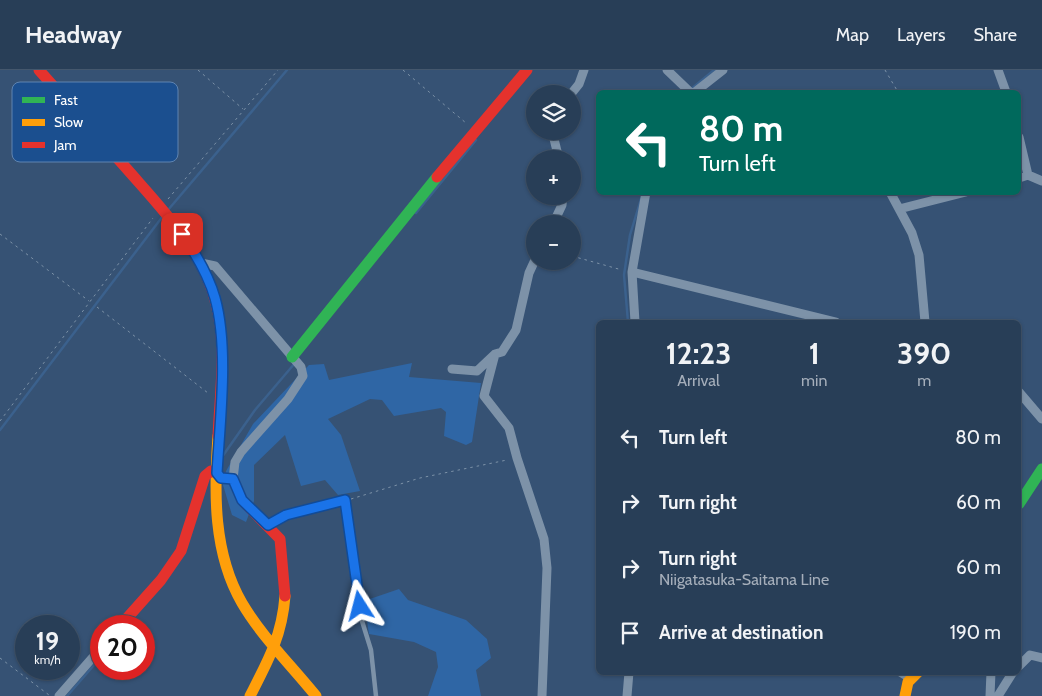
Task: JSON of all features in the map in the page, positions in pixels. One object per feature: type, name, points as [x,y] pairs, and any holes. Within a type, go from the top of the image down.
[{"type":"street","points":[[39,70],[50,82]]},
{"type":"street","points":[[292,357],[451,159],[475,133],[526,70]]},
{"type":"street","points":[[578,85],[584,70]]},
{"type":"street","points":[[667,70],[688,90]]},
{"type":"street","points":[[698,90],[723,70]]},
{"type":"street","points":[[998,70],[1005,90]]},
{"type":"street","points":[[1021,145],[1028,175]]},
{"type":"street","points":[[121,162],[182,234],[201,263],[215,298],[221,330],[221,402],[217,473],[217,521],[226,566],[244,606],[316,696]]},
{"type":"street","points":[[1021,177],[1028,175],[1042,180]]},
{"type":"street","points":[[634,320],[632,272],[645,195]]},
{"type":"street","points":[[892,195],[912,233],[919,255],[924,320]]},
{"type":"street","points":[[899,209],[954,195]]},
{"type":"street","points":[[201,263],[215,266],[301,368],[303,376],[299,384],[241,452],[235,462],[233,479],[242,500],[280,539],[286,591],[283,621],[275,647],[250,696]]},
{"type":"street","points":[[452,370],[477,371],[495,354],[502,352],[516,330],[530,270]]},
{"type":"street","points":[[632,272],[828,320]]},
{"type":"street","points":[[495,354],[484,396],[509,428],[516,458],[542,529],[548,568],[542,696]]},
{"type":"street","points":[[1021,394],[1042,419]]},
{"type":"street","points":[[1021,501],[1042,469]]},
{"type":"street","points":[[130,615],[161,580],[181,551],[205,476],[211,471],[217,473],[221,478],[233,479]]},
{"type":"street","points":[[268,525],[286,515]]},
{"type":"street","points":[[1021,664],[1030,656],[1042,658]]},
{"type":"street","points":[[59,696],[90,661]]},
{"type":"street","points":[[627,696],[628,675]]},
{"type":"street","points":[[905,696],[904,688],[909,675]]},
{"type":"street","points":[[990,696],[991,675]]},
{"type":"street","points":[[998,696],[1012,675]]},
{"type":"lane","points":[[286,515],[345,500],[362,621],[371,650],[376,696]]},
{"type":"path","points":[[198,70],[243,109]]},
{"type":"path","points":[[0,421],[161,207],[278,70]]},
{"type":"path","points":[[403,70],[475,133]]},
{"type":"path","points":[[885,70],[897,90]]},
{"type":"path","points":[[0,234],[90,302]]},
{"type":"path","points":[[581,258],[632,272]]},
{"type":"path","points":[[97,307],[221,402]]},
{"type":"path","points":[[345,500],[451,471],[516,458]]},
{"type":"path","points":[[0,658],[50,696]]},
{"type":"shaded area","points":[[412,363],[409,377],[481,383],[472,442],[466,445],[444,436],[446,412],[441,408],[394,416],[382,400],[370,399],[328,419],[341,435],[360,491],[338,495],[325,480],[301,486],[285,435],[254,465],[254,501],[246,522],[232,515],[223,485],[226,471],[253,424],[309,365],[324,364],[329,380]]},
{"type":"shaded area","points":[[399,589],[408,600],[466,620],[487,639],[491,658],[476,670],[481,696],[428,696],[438,667],[436,652],[414,642],[369,634],[364,601]]},
{"type":"waterway","points":[[168,210],[287,70]]},
{"type":"waterway","points":[[690,90],[714,70]]},
{"type":"waterway","points":[[416,213],[476,140]]},
{"type":"waterway","points":[[628,320],[624,275],[630,235],[641,199]]},
{"type":"waterway","points":[[0,430],[163,216]]},
{"type":"waterway","points":[[222,457],[255,410],[295,363]]},
{"type":"waterway","points":[[67,696],[90,670]]},
{"type":"traffic: fast","points":[[292,357],[437,177]]},
{"type":"traffic: fast","points":[[1021,501],[1042,469]]},
{"type":"traffic: slow","points":[[218,436],[216,479],[218,522],[225,564],[232,584],[258,628],[316,696]]},
{"type":"traffic: slow","points":[[250,696],[268,660],[277,636],[281,624],[285,596]]},
{"type":"traffic: slow","points":[[905,696],[908,682],[915,675]]},
{"type":"traffic: jam","points":[[39,70],[50,82]]},
{"type":"traffic: jam","points":[[437,177],[527,70]]},
{"type":"traffic: jam","points":[[121,162],[180,231],[202,266],[210,284],[219,320],[222,353],[218,436]]},
{"type":"traffic: jam","points":[[130,615],[161,580],[181,551],[205,476],[211,471],[217,473],[221,478],[233,479],[242,500],[280,539],[285,596]]},
{"type":"route","points":[[182,234],[193,249],[209,280],[215,298],[221,330],[221,402],[217,473],[221,478],[233,479],[242,500],[268,525],[286,515],[345,500],[360,606]]}]
